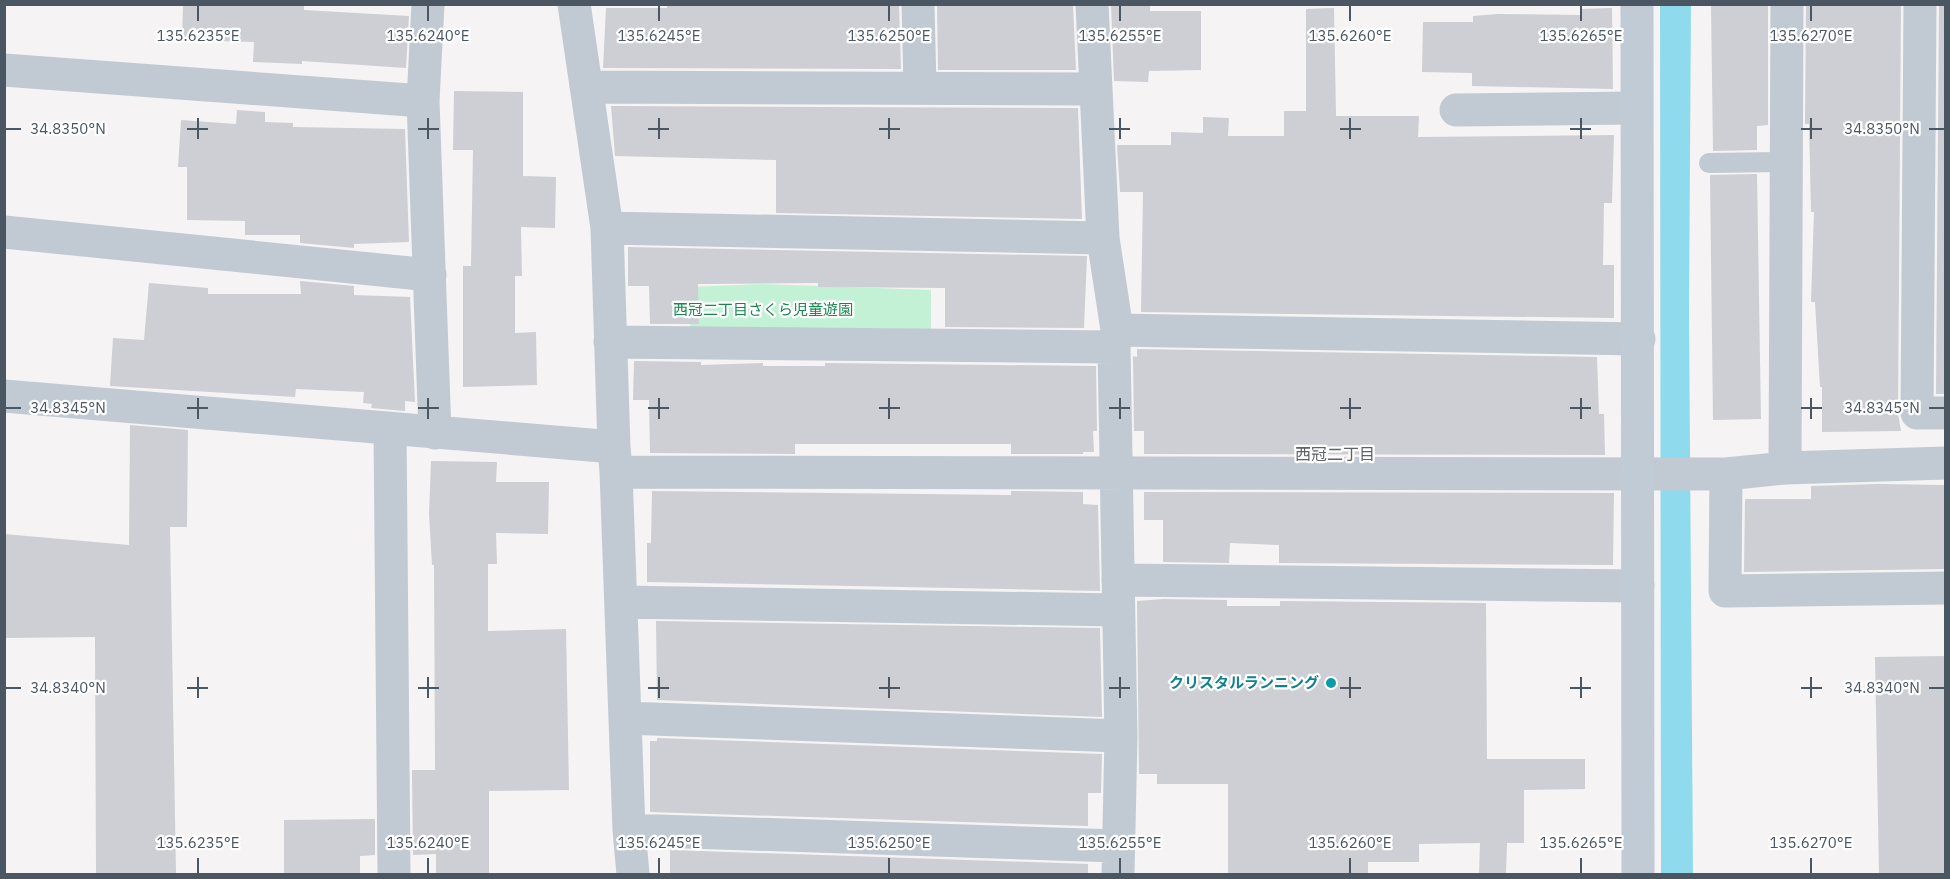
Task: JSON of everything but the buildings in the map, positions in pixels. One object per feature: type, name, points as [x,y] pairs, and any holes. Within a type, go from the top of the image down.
[{"type":"street","points":[[428,4],[423,100],[435,433]]},
{"type":"street","points":[[574,4],[607,228],[629,830],[633,874]]},
{"type":"street","points":[[918,4],[920,88]]},
{"type":"street","points":[[629,830],[1118,860],[1121,736],[1116,338],[1103,238],[1092,4]]},
{"type":"street","points":[[1637,4],[1635,108],[1644,474],[1638,586],[1638,874]]},
{"type":"street","points":[[1785,468],[1787,4]]},
{"type":"street","points":[[1920,4],[1917,413],[1946,413]]},
{"type":"street","points":[[4,70],[423,100]]},
{"type":"street","points":[[586,87],[1096,89]]},
{"type":"street","points":[[1456,110],[1635,108]]},
{"type":"street","points":[[607,228],[1103,238]]},
{"type":"street","points":[[4,232],[430,275]]},
{"type":"street","points":[[610,342],[1116,338],[1639,339]]},
{"type":"street","points":[[4,396],[435,433],[615,460],[1118,474],[1717,474],[1785,468],[1946,463]]},
{"type":"street","points":[[390,429],[394,874]]},
{"type":"street","points":[[1717,474],[1725,591],[1946,588]]},
{"type":"street","points":[[621,602],[1638,586]]},
{"type":"street","points":[[625,718],[1121,736]]},
{"type":"lane","points":[[1709,163],[1786,162]]},
{"type":"green space","name":"西冠二丁目さくら児童遊園","points":[[760,284],[931,290],[931,338],[690,335],[691,287]]},
{"type":"water","points":[[1660,5],[1691,5],[1689,312],[1693,874],[1661,874]]},
{"type":"place","name":"クリスタルランニング","points":[[1331,683]]},
{"type":"district","name":"西冠二丁目","points":[[1335,454]]}]
